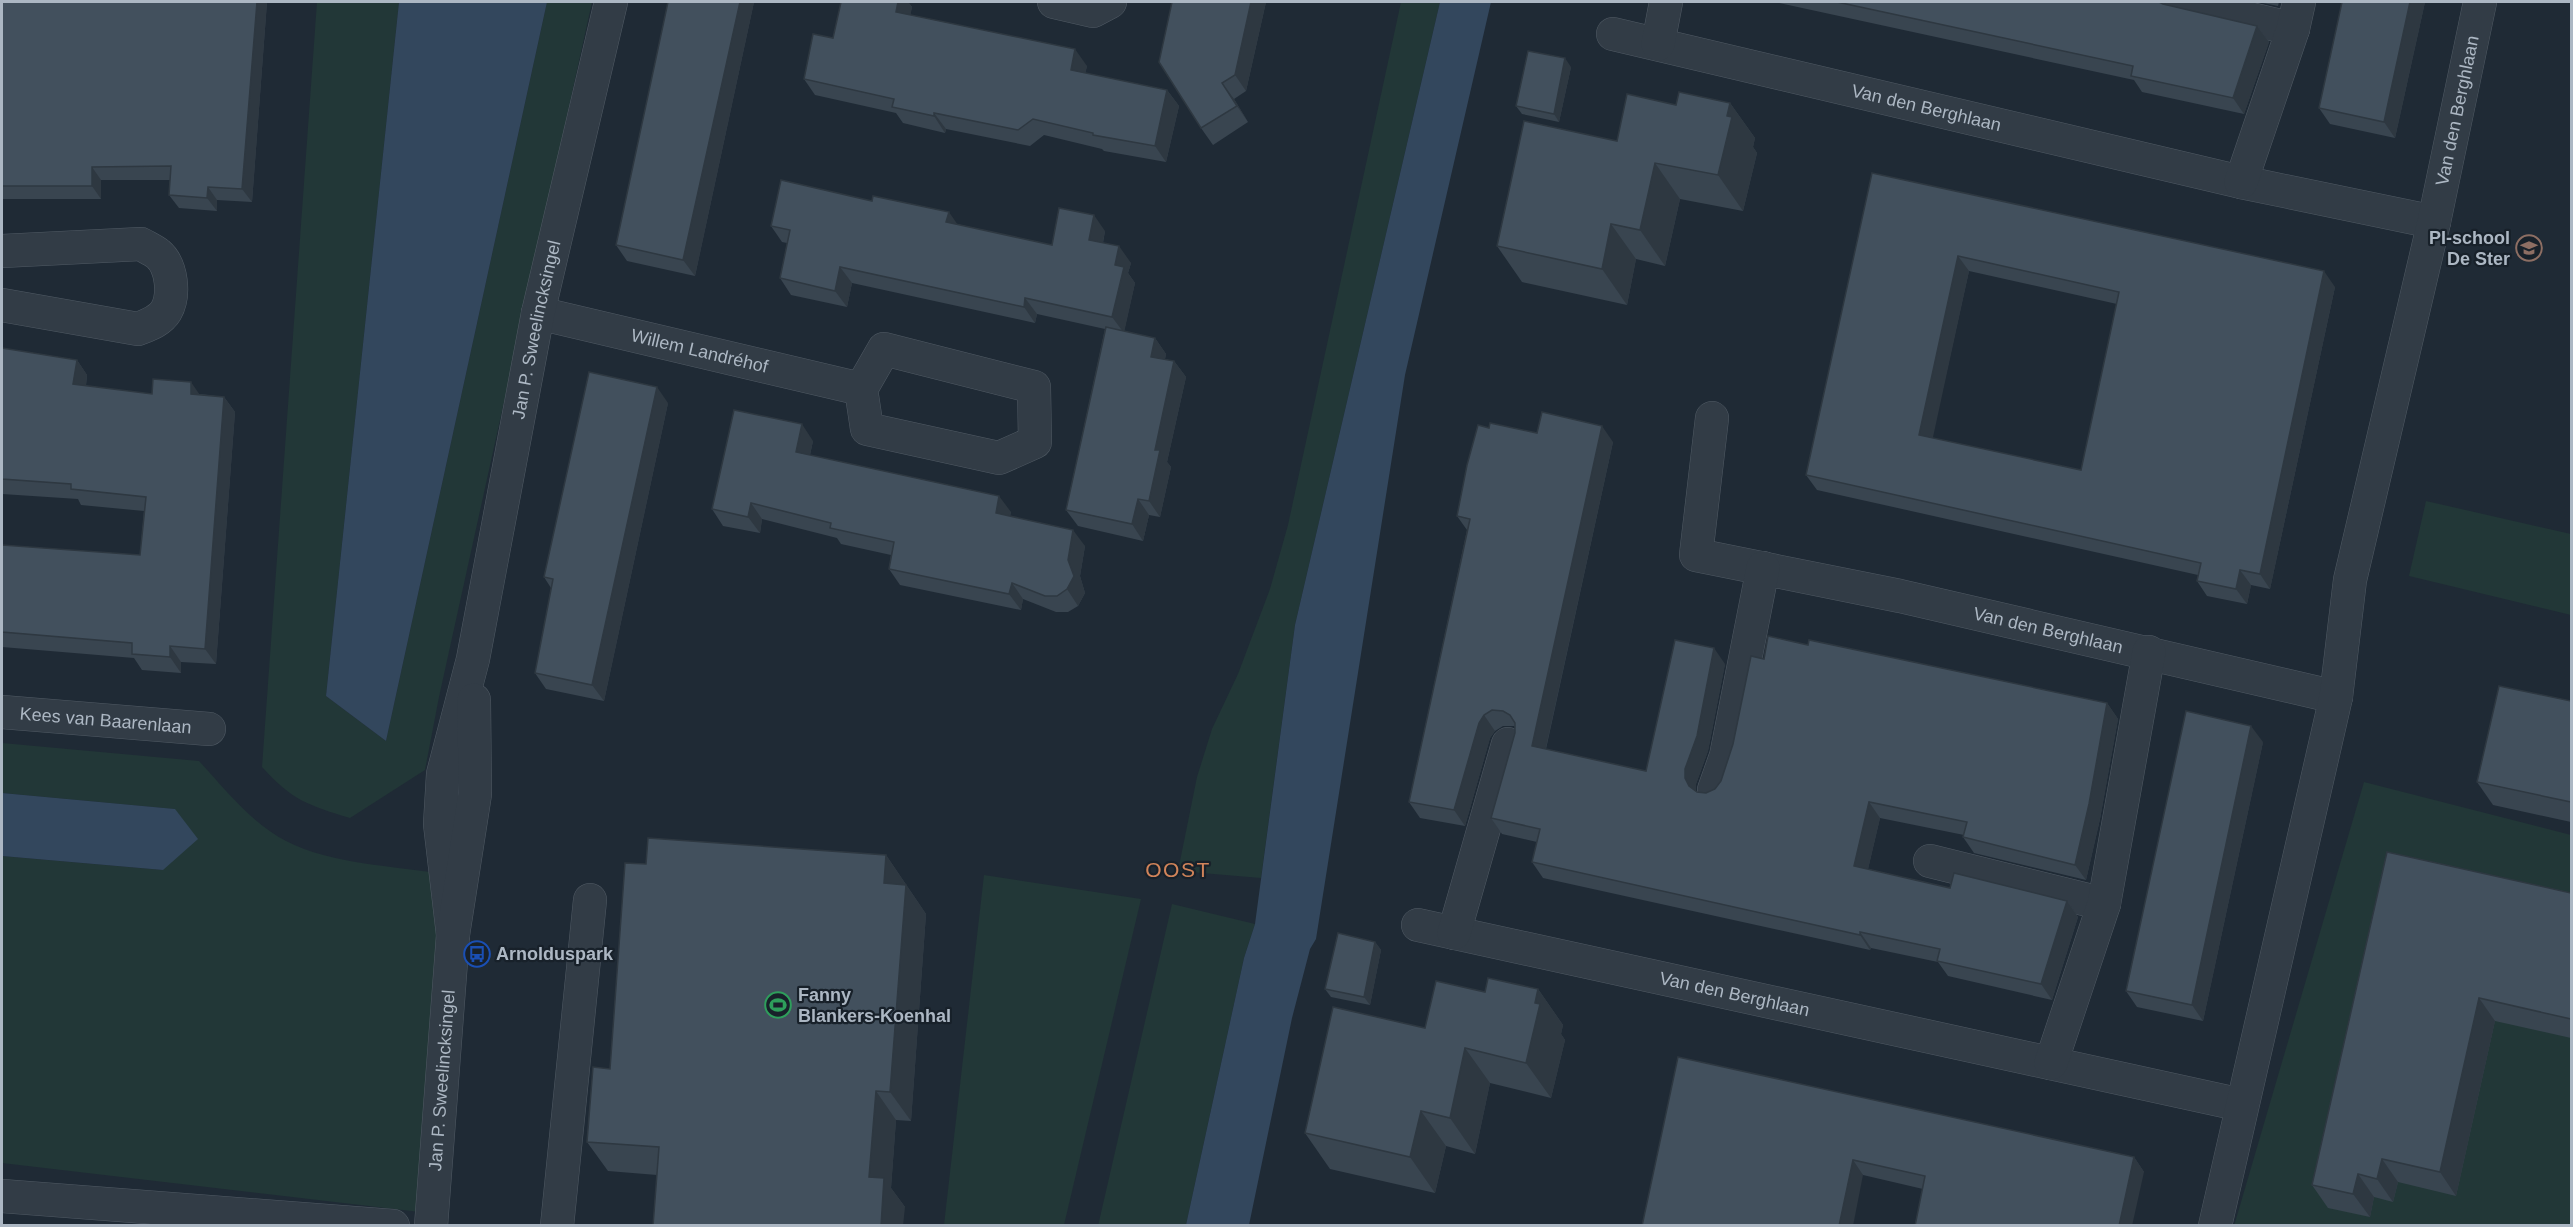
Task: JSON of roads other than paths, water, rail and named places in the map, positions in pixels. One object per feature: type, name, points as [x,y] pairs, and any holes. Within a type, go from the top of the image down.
[{"type":"street","name":"Jan P. Sweelincksingel","points":[[430,1226],[453,935],[475,794],[473,659],[538,314],[611,2]]},
{"type":"street","points":[[1054,2],[1093,11],[1110,2]]},
{"type":"street","points":[[1658,44],[1666,2]]},
{"type":"street","points":[[2179,2],[2296,15],[2241,182]]},
{"type":"street","name":"Van den Berghlaan","points":[[2215,1226],[2336,697],[2350,580],[2434,222],[2480,2]]},
{"type":"street","name":"Van den Berghlaan","points":[[1613,34],[2241,182],[2434,222]]},
{"type":"street","points":[[2,251],[141,244],[159,255],[168,272],[172,293],[166,312],[155,322],[138,329],[2,305]]},
{"type":"street","name":"Willem Landréhof","points":[[538,314],[861,389]]},
{"type":"street","points":[[884,349],[1034,387],[1035,442],[999,458],[867,429],[861,389],[884,349]]},
{"type":"street","name":"Van den Berghlaan","points":[[1712,418],[1696,555],[1900,596],[2336,697]]},
{"type":"street","points":[[1714,789],[1726,756],[1762,568]]},
{"type":"street","name":"Van den Berghlaan","points":[[2051,1063],[2104,904],[2149,652]]},
{"type":"street","name":"Kees van Baarenlaan","points":[[2,712],[209,729]]},
{"type":"street","points":[[1454,933],[1508,744]]},
{"type":"street","points":[[1930,861],[2104,904]]},
{"type":"street","points":[[557,1226],[590,900]]},
{"type":"street","name":"Van den Berghlaan","points":[[1418,925],[2242,1105]]},
{"type":"street","points":[[2,1196],[393,1226]]},
{"type":"water","points":[[399,2],[547,2],[386,741],[326,696]]},
{"type":"water","points":[[1440,2],[1491,2],[1405,375],[1316,939],[1310,949],[1292,1018],[1249,1225],[1186,1225],[1244,958],[1255,924],[1295,625]]},
{"type":"water","points":[[2,793],[175,809],[198,839],[163,870],[2,856]]},
{"type":"place","name":"PI-school De Ster","points":[[2529,248]]},
{"type":"place","name":"Arnolduspark","points":[[477,954]]},
{"type":"place","name":"Fanny Blankers-Koenhal","points":[[778,1005]]},
{"type":"district","name":"OOST","points":[[1178,870]]}]
